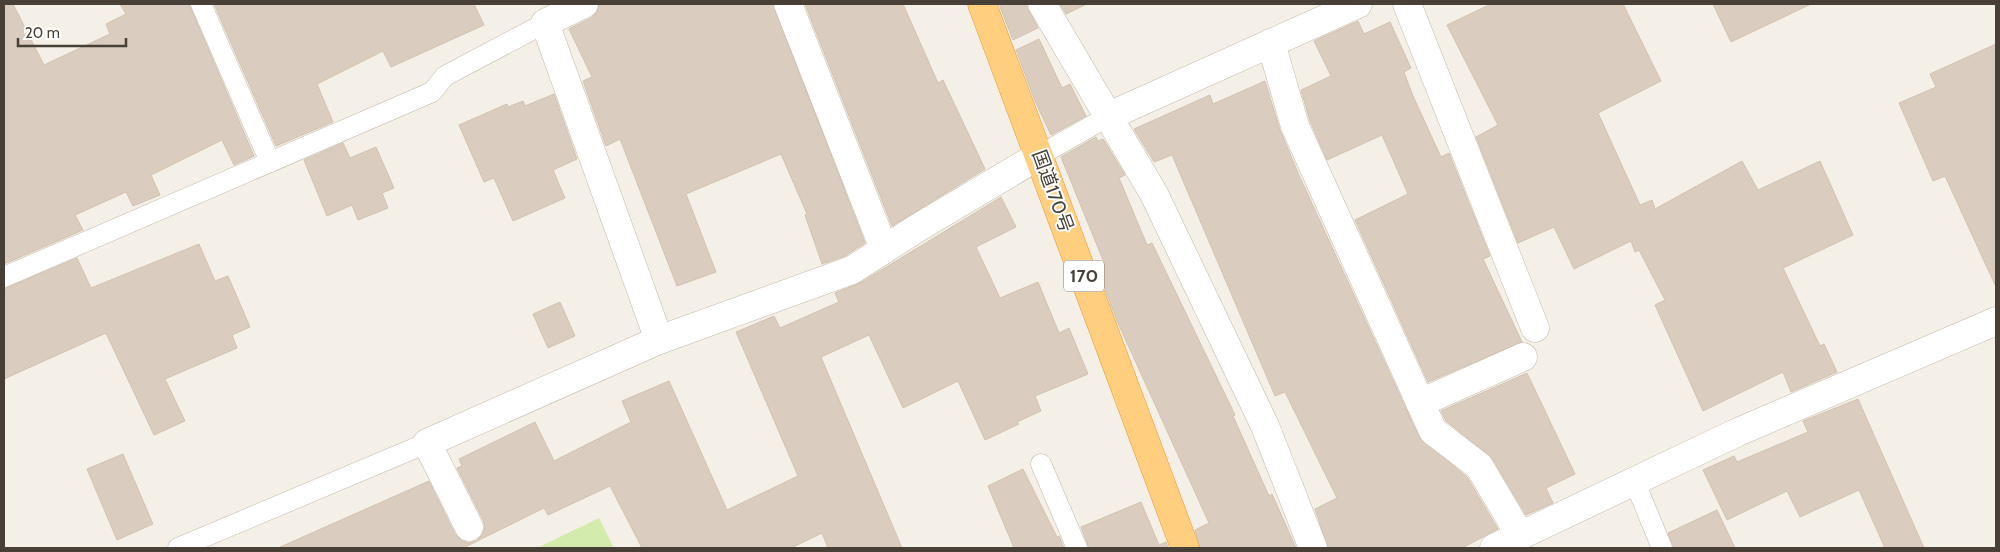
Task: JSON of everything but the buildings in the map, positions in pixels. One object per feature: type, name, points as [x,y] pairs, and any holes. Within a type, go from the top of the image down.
[{"type":"highway","name":"国道170号","points":[[982,4],[1040,155],[1185,548]]},
{"type":"street","points":[[584,4],[545,23],[658,340]]},
{"type":"street","points":[[788,4],[884,249]]},
{"type":"street","points":[[1042,4],[1154,194],[1265,426],[1313,548]]},
{"type":"street","points":[[1109,116],[1358,4]]},
{"type":"street","points":[[1407,4],[1535,328]]},
{"type":"street","points":[[1271,43],[1295,126],[1433,431],[1479,466],[1520,535]]},
{"type":"street","points":[[469,527],[427,443],[658,340],[852,270],[1040,155]]},
{"type":"street","points":[[1494,548],[1738,432],[1996,320]]},
{"type":"street","points":[[1420,403],[1524,357]]},
{"type":"lane","points":[[201,4],[270,162]]},
{"type":"lane","points":[[4,277],[432,92],[445,76],[545,23]]},
{"type":"lane","points":[[1040,155],[1109,116]]},
{"type":"lane","points":[[178,548],[427,443]]},
{"type":"lane","points":[[1041,464],[1077,548]]},
{"type":"lane","points":[[1634,480],[1662,548]]},
{"type":"green space","points":[[599,518],[614,548],[537,548]]}]
